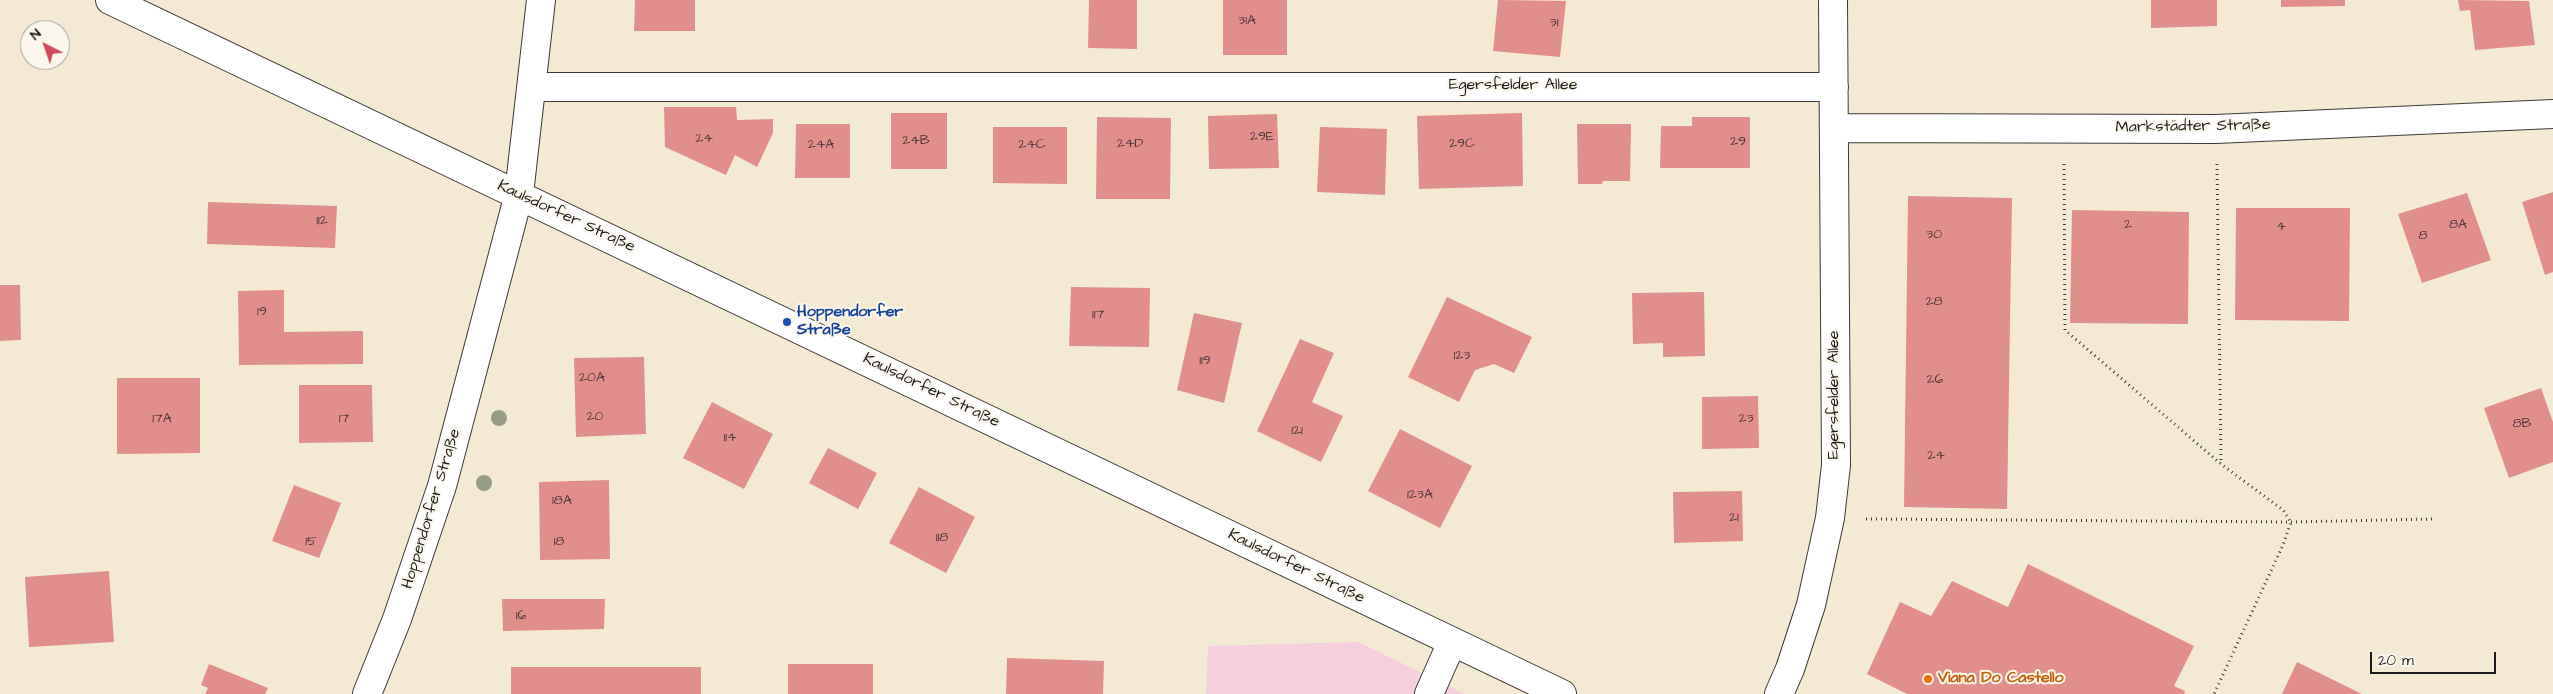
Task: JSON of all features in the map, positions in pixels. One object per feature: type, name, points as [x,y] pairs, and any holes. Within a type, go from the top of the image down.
[{"type":"street","name":"Kaulsdorfer Straße","points":[[110,0],[1562,694]]},
{"type":"street","name":"Hoppendorfer Straße","points":[[367,694],[397,619],[442,486],[519,194],[541,0]]},
{"type":"street","name":"Egersfelder Allee","points":[[1779,694],[1790,669],[1811,606],[1830,518],[1836,465],[1833,0]]},
{"type":"street","name":"Egersfelder Allee","points":[[532,86],[1834,87]]},
{"type":"street","name":"Markstädter Straße","points":[[1834,128],[2216,129],[2553,114]]},
{"type":"street","points":[[1429,694],[1452,642]]},
{"type":"path","points":[[2063,128],[2065,330],[2221,464],[2283,510],[2291,522]]},
{"type":"path","points":[[2216,129],[2221,464]]},
{"type":"path","points":[[1830,518],[2291,522],[2433,519]]},
{"type":"path","points":[[2214,694],[2283,545],[2291,522]]},
{"type":"shaded area","points":[[1358,642],[1465,694],[1206,694],[1208,646]]},
{"type":"building","points":[[635,0],[695,0],[695,31],[634,31]]},
{"type":"building","points":[[1089,0],[1137,0],[1137,49],[1088,48]]},
{"type":"building","points":[[1223,0],[1287,0],[1287,55],[1223,55]]},
{"type":"building","points":[[1498,0],[1566,1],[1560,57],[1493,51]]},
{"type":"building","points":[[2151,0],[2217,0],[2217,26],[2151,28]]},
{"type":"building","points":[[2281,0],[2345,0],[2345,6],[2281,7]]},
{"type":"building","points":[[2458,0],[2529,1],[2535,45],[2475,50],[2470,10],[2460,11]]},
{"type":"building","points":[[664,107],[736,107],[737,120],[773,119],[773,133],[757,167],[735,155],[726,175],[665,147]]},
{"type":"building","points":[[891,113],[947,113],[947,169],[891,169]]},
{"type":"building","points":[[1522,113],[1523,186],[1419,189],[1417,116]]},
{"type":"building","points":[[1277,114],[1279,168],[1209,169],[1208,116]]},
{"type":"building","points":[[1097,117],[1171,118],[1170,199],[1096,199]]},
{"type":"building","points":[[1692,117],[1750,117],[1750,168],[1660,168],[1661,126],[1692,126]]},
{"type":"building","points":[[796,124],[850,124],[850,178],[795,178]]},
{"type":"building","points":[[1577,124],[1631,124],[1630,181],[1603,181],[1602,184],[1578,184]]},
{"type":"building","points":[[993,127],[1067,127],[1067,184],[993,183]]},
{"type":"building","points":[[1320,127],[1387,129],[1385,195],[1317,192]]},
{"type":"building","points":[[2553,192],[2553,272],[2545,275],[2522,202]]},
{"type":"building","points":[[2467,193],[2491,260],[2422,283],[2398,214]]},
{"type":"building","points":[[1908,196],[2012,198],[2007,509],[1904,507]]},
{"type":"building","points":[[208,202],[337,206],[335,248],[207,244]]},
{"type":"building","points":[[2236,208],[2350,208],[2349,321],[2235,320]]},
{"type":"building","points":[[2072,210],[2189,212],[2188,324],[2070,323]]},
{"type":"building","points":[[0,285],[20,285],[21,340],[0,341]]},
{"type":"building","points":[[1071,287],[1150,288],[1149,347],[1069,346]]},
{"type":"building","points":[[284,290],[284,332],[363,331],[363,364],[239,365],[238,291]]},
{"type":"building","points":[[1704,292],[1705,356],[1663,357],[1663,343],[1633,344],[1632,293]]},
{"type":"building","points":[[1447,297],[1532,337],[1514,373],[1494,364],[1475,370],[1459,402],[1408,377]]},
{"type":"building","points":[[1194,313],[1242,323],[1224,403],[1177,390]]},
{"type":"building","points":[[1300,339],[1334,353],[1312,402],[1343,416],[1321,462],[1257,431]]},
{"type":"building","points":[[644,357],[646,434],[576,437],[574,358]]},
{"type":"building","points":[[117,378],[200,378],[200,453],[117,454]]},
{"type":"building","points":[[299,385],[372,385],[373,442],[299,443]]},
{"type":"building","points":[[2541,388],[2553,422],[2553,462],[2509,478],[2484,408]]},
{"type":"building","points":[[1758,396],[1759,448],[1702,449],[1702,397]]},
{"type":"building","points":[[712,402],[773,434],[744,489],[683,458]]},
{"type":"building","points":[[1400,429],[1472,466],[1440,528],[1368,491]]},
{"type":"building","points":[[828,448],[877,473],[858,509],[809,483]]},
{"type":"building","points":[[609,480],[610,559],[540,560],[539,482]]},
{"type":"building","points":[[294,485],[341,503],[319,558],[272,541]]},
{"type":"building","points":[[919,487],[975,517],[946,573],[889,543]]},
{"type":"building","points":[[1742,491],[1743,541],[1674,543],[1673,492]]},
{"type":"building","points":[[2028,564],[2194,646],[2174,686],[2185,691],[2184,694],[1907,694],[1867,674],[1900,602],[1931,616],[1952,581],[2008,607]]},
{"type":"building","points":[[109,571],[114,642],[29,647],[25,577]]},
{"type":"building","points":[[502,599],[605,599],[604,629],[503,631]]},
{"type":"building","points":[[1007,658],[1104,661],[1103,694],[1006,694]]},
{"type":"building","points":[[2297,662],[2362,694],[2282,694]]},
{"type":"building","points":[[209,664],[268,688],[265,694],[205,694],[208,688],[201,685]]},
{"type":"building","points":[[788,664],[873,664],[873,694],[788,694]]},
{"type":"building","points":[[511,667],[701,667],[701,694],[511,694]]},
{"type":"place","name":"Hoppendorfer Straße","points":[[787,322]]},
{"type":"place","name":"Viana Do Castello","points":[[1928,679]]}]
